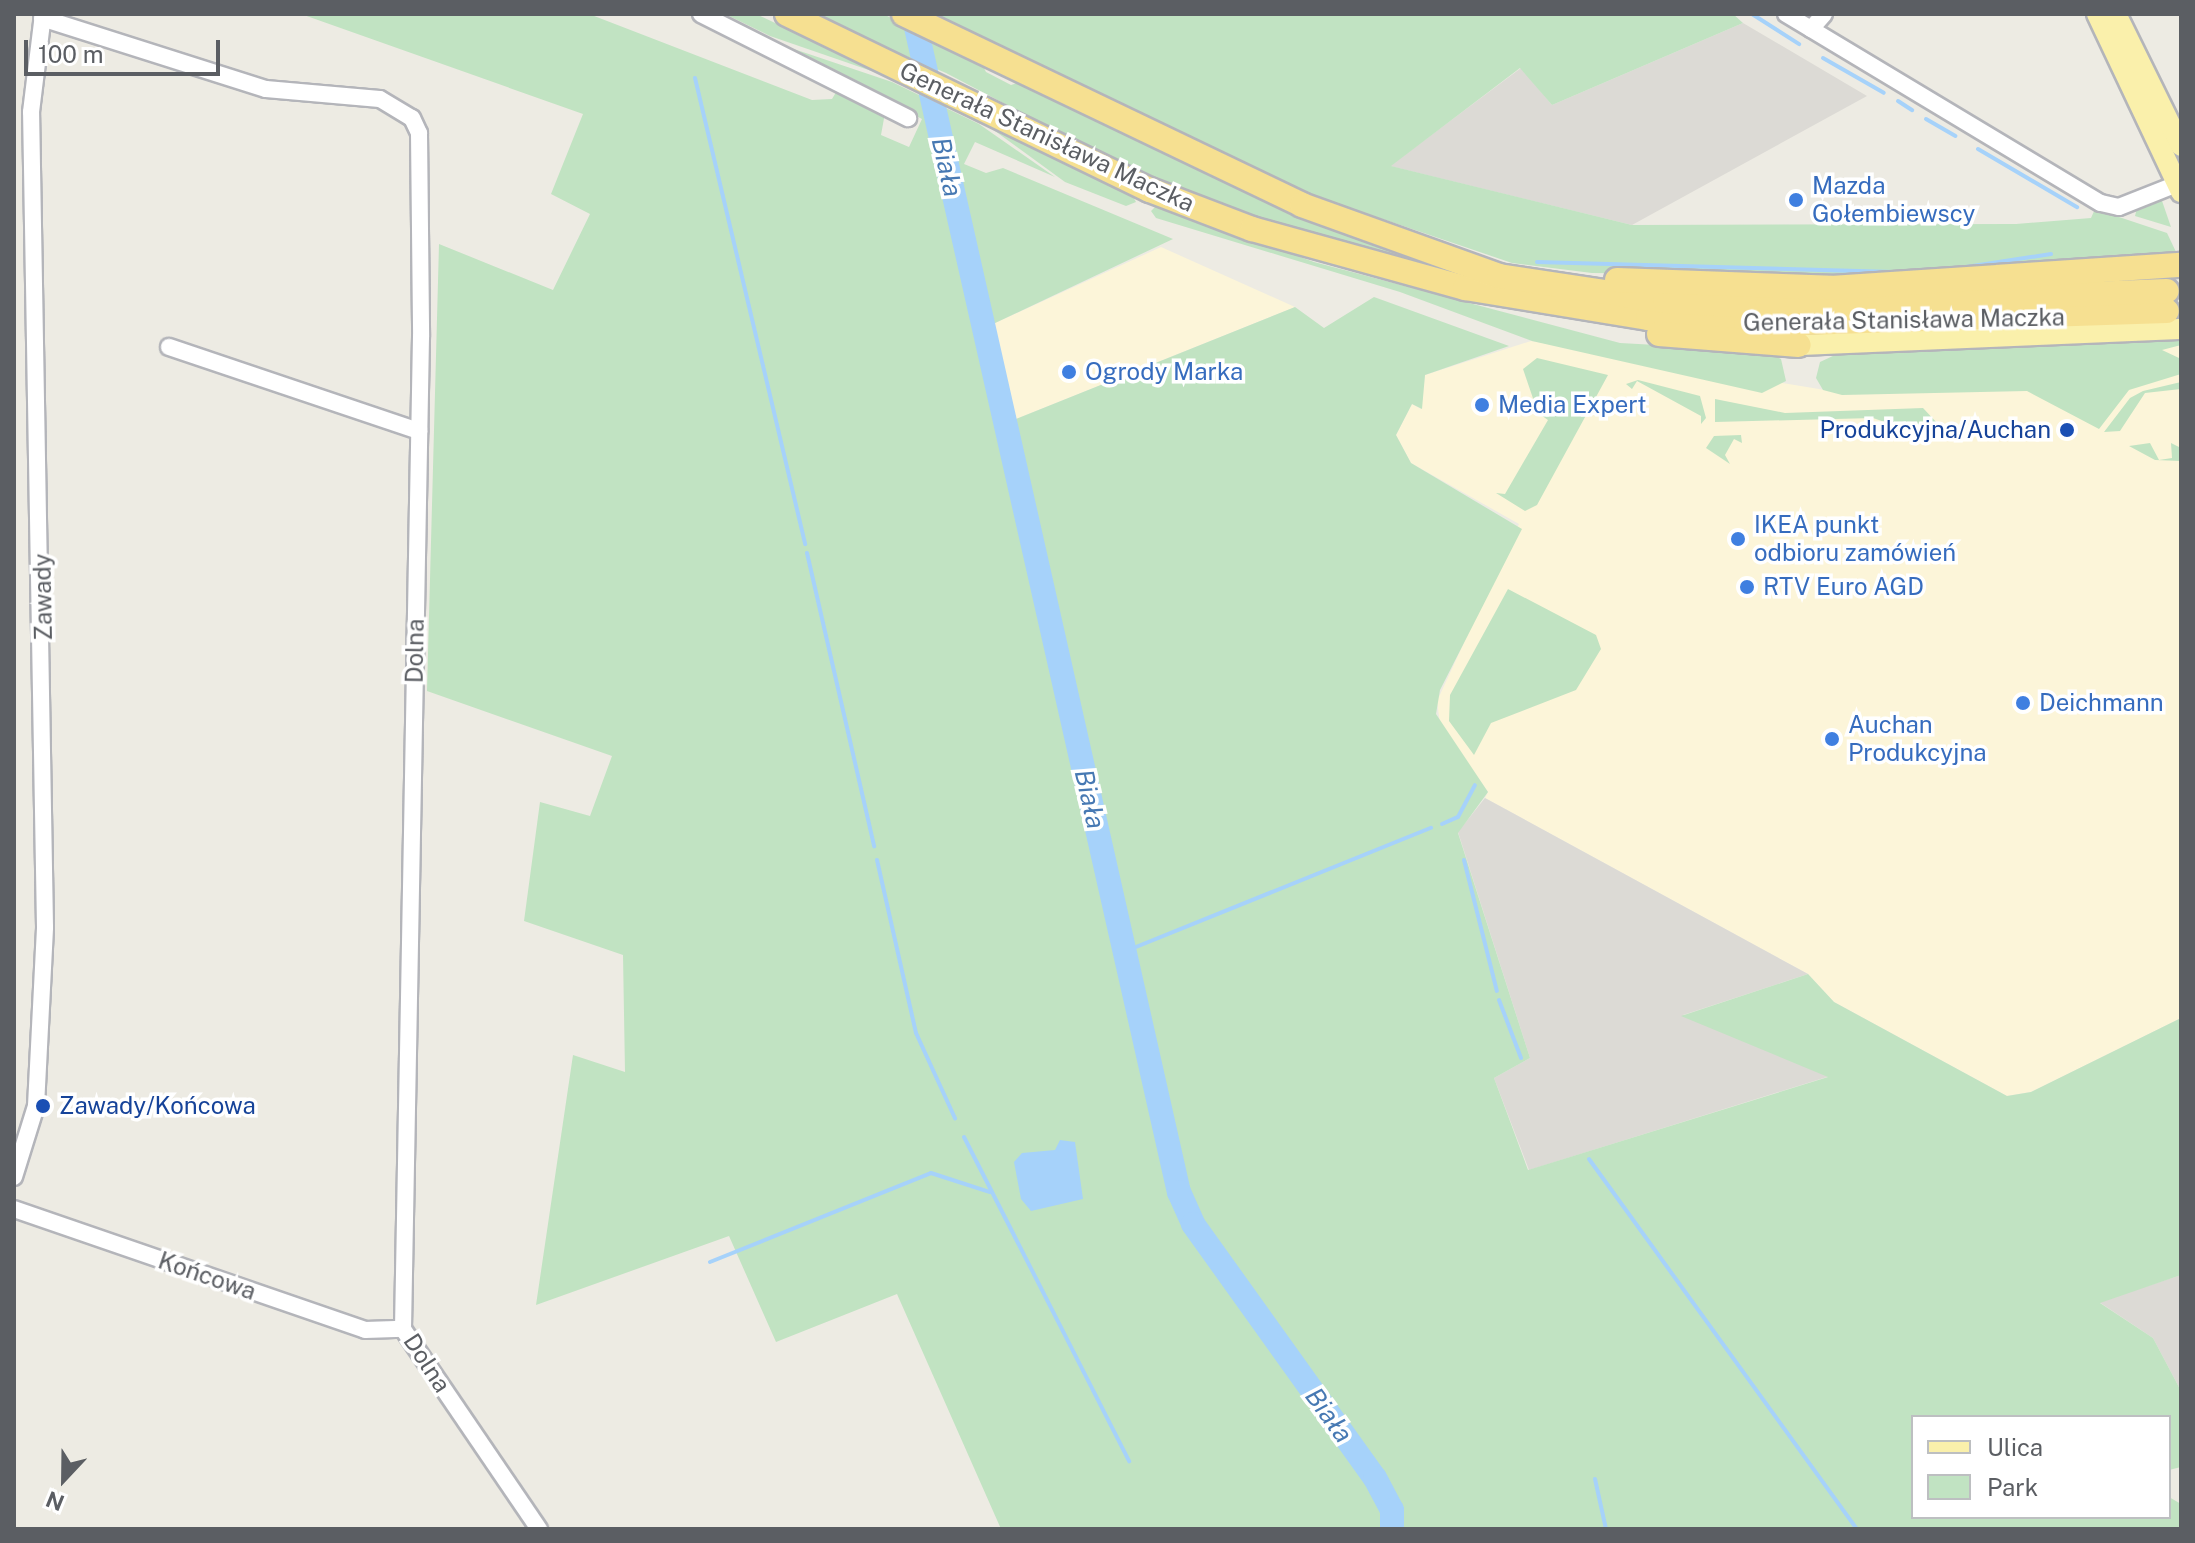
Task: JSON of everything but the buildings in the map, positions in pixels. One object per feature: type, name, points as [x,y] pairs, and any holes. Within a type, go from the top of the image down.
[{"type":"highway","name":"Generała Stanisława Maczka","points":[[787,14],[1150,190],[1252,229],[1408,274],[1550,305],[1746,325],[2172,310]]},
{"type":"highway","name":"Generała Stanisława Maczka","points":[[904,14],[1353,227],[1499,276],[1665,301],[2172,310]]},
{"type":"highway","points":[[1353,227],[1491,264],[1632,282],[1845,288],[2181,265]]},
{"type":"highway","points":[[1408,274],[1572,322],[1799,345]]},
{"type":"main road","points":[[2097,14],[2179,188]]},
{"type":"main road","points":[[2116,14],[2181,146]]},
{"type":"main road","points":[[1799,345],[2172,310]]},
{"type":"street","points":[[701,14],[908,118]]},
{"type":"street","points":[[1786,14],[2101,203],[2119,207],[2179,188]]},
{"type":"street","points":[[1811,29],[1824,14]]},
{"type":"street","name":"Dolna","points":[[43,16],[246,84],[380,99],[412,118],[422,146],[403,1329],[539,1529]]},
{"type":"street","name":"Zawady","points":[[14,1177],[37,1094],[45,927],[31,232],[31,112],[43,16]]},
{"type":"street","points":[[169,347],[419,431]]},
{"type":"street","name":"Końcowa","points":[[14,1209],[365,1330],[403,1329]]},
{"type":"shaded area","points":[[1743,23],[1867,96],[1632,225],[1390,166],[1521,68],[1552,105]]},
{"type":"shaded area","name":"Ogrody Marka","points":[[1161,247],[1295,307],[1016,419],[993,324]]},
{"type":"shaded area","points":[[1531,341],[1831,391],[2022,357],[2181,345],[2181,1018],[2031,1092],[2007,1096],[1834,1002],[1808,974],[1485,798],[1488,792],[1440,724],[1437,701],[1519,524],[1411,463],[1396,435],[1412,404],[1421,409],[1425,375]]},
{"type":"shaded area","points":[[1485,798],[1808,974],[1683,1015],[1830,1076],[1529,1170],[1494,1078],[1530,1058],[1458,832]]},
{"type":"shaded area","points":[[2181,1275],[2181,1391],[2153,1338],[2099,1302]]},
{"type":"green space","points":[[301,14],[589,14],[812,100],[832,99],[838,89],[885,113],[881,135],[909,147],[922,119],[770,41],[892,82],[979,124],[1055,177],[975,142],[964,164],[986,173],[1003,168],[1173,239],[993,324],[1016,419],[1295,307],[1324,328],[1374,297],[1509,346],[1425,375],[1422,409],[1412,404],[1396,435],[1411,463],[1522,529],[1440,690],[1436,714],[1488,792],[1458,833],[1530,1058],[1494,1078],[1528,1170],[1828,1077],[1681,1016],[1808,974],[1834,1002],[2007,1096],[2031,1092],[2181,1018],[2181,1275],[2100,1303],[2153,1338],[2181,1391],[2181,1467],[2171,1470],[2171,1415],[1911,1415],[1911,1519],[2171,1519],[2171,1498],[2181,1504],[2181,1529],[1001,1529],[897,1294],[776,1342],[729,1236],[536,1305],[573,1055],[625,1072],[623,955],[524,921],[540,802],[590,816],[612,756],[427,691],[439,244],[553,290],[590,214],[551,194],[583,114]]},
{"type":"green space","points":[[725,14],[756,14],[886,76],[770,36]]},
{"type":"green space","points":[[807,14],[883,14],[980,60],[986,72],[1011,85],[1024,81],[1340,232],[1504,287],[1266,222],[1135,172],[946,73]]},
{"type":"green space","points":[[930,14],[1733,14],[1743,23],[1552,105],[1520,68],[1391,166],[1632,225],[2016,224],[2091,218],[2095,209],[2167,233],[2177,254],[2112,255],[1941,277],[1592,273],[1512,263],[1315,196]]},
{"type":"green space","points":[[984,123],[1132,195],[1136,202],[1126,206],[1065,182]]},
{"type":"green space","points":[[2161,198],[2171,227],[2135,216],[2137,208]]},
{"type":"green space","points":[[1157,205],[1314,262],[1620,343],[1765,351],[1781,359],[1786,381],[1762,393],[1532,341],[1400,292],[1156,218],[1151,211]]},
{"type":"green space","points":[[2181,337],[2181,345],[2162,350],[2179,358],[2181,374],[2129,390],[2099,429],[2027,391],[1842,395],[1823,390],[1816,378],[1820,362],[1835,355]]},
{"type":"green space","points":[[1537,358],[1608,375],[1537,505],[1525,511],[1496,493],[1505,494],[1548,420],[1538,413],[1523,369]]},
{"type":"green space","points":[[1638,380],[1700,396],[1706,418],[1701,424],[1701,416],[1637,381],[1632,389],[1626,384]]},
{"type":"green space","points":[[2181,382],[2181,389],[2145,393],[2120,431],[2104,432],[2130,398],[2143,391]]},
{"type":"green space","points":[[1715,399],[1785,413],[1923,408],[1938,424],[1926,436],[1873,418],[1715,422]]},
{"type":"green space","points":[[1741,435],[1742,443],[1734,439],[1725,455],[1730,464],[1706,448],[1714,436]]},
{"type":"green space","points":[[2150,443],[2159,460],[2172,458],[2171,443],[2181,448],[2181,461],[2155,460],[2129,446]]},
{"type":"green space","points":[[1508,589],[1596,635],[1601,649],[1576,690],[1491,723],[1474,755],[1449,721],[1450,695]]},
{"type":"water","points":[[1060,1140],[1075,1142],[1083,1199],[1031,1211],[1021,1199],[1014,1162],[1022,1153],[1055,1150]]},
{"type":"waterway","name":"Biała","points":[[913,14],[1179,1192],[1193,1224],[1375,1478],[1392,1510],[1392,1529]]},
{"type":"waterway","points":[[1752,14],[1799,44]]},
{"type":"waterway","points":[[1823,58],[1884,93]]},
{"type":"waterway","points":[[695,78],[805,544]]},
{"type":"waterway","points":[[1898,101],[1912,110]]},
{"type":"waterway","points":[[1926,119],[1956,136]]},
{"type":"waterway","points":[[1978,149],[2077,207]]},
{"type":"waterway","points":[[1966,267],[2051,254]]},
{"type":"waterway","points":[[1537,262],[1894,272]]},
{"type":"waterway","points":[[807,553],[874,846]]},
{"type":"waterway","points":[[1442,824],[1458,817],[1475,785]]},
{"type":"waterway","points":[[1126,951],[1431,828]]},
{"type":"waterway","points":[[877,860],[916,1033],[955,1118]]},
{"type":"waterway","points":[[1464,860],[1497,991]]},
{"type":"waterway","points":[[1499,1000],[1521,1058]]},
{"type":"waterway","points":[[964,1137],[1129,1461]]},
{"type":"waterway","points":[[1589,1159],[1857,1529]]},
{"type":"waterway","points":[[710,1262],[931,1173],[990,1192]]},
{"type":"waterway","points":[[1595,1479],[1606,1529]]},
{"type":"place","name":"Mazda Gołembiewscy","points":[[1796,200]]},
{"type":"place","name":"Ogrody Marka","points":[[1069,372]]},
{"type":"place","name":"Media Expert","points":[[1482,405]]},
{"type":"place","name":"Produkcyjna/Auchan","points":[[2067,430]]},
{"type":"place","name":"IKEA punkt odbioru zamówień","points":[[1738,539]]},
{"type":"place","name":"RTV Euro AGD","points":[[1747,587]]},
{"type":"place","name":"Deichmann","points":[[2023,703]]},
{"type":"place","name":"Auchan Produkcyjna","points":[[1832,739]]},
{"type":"place","name":"Zawady/Końcowa","points":[[43,1106]]}]
